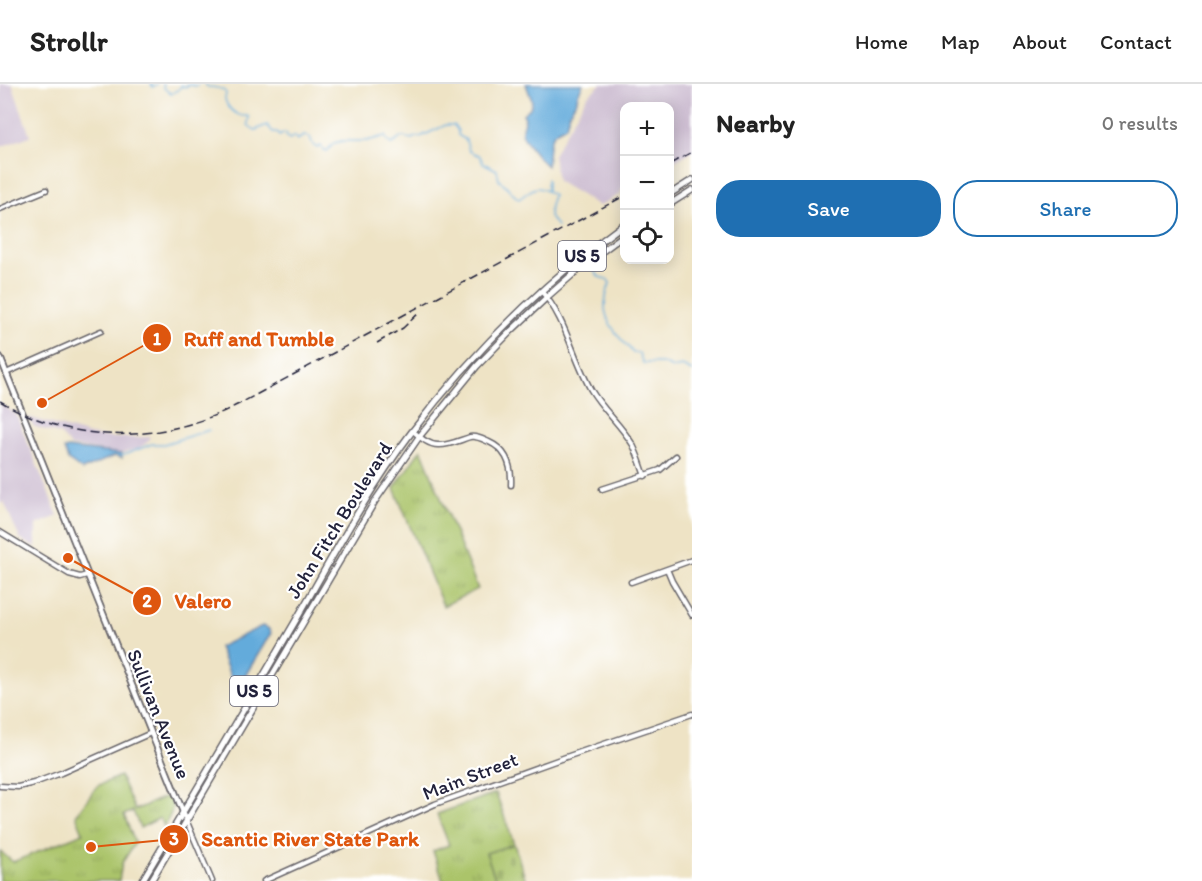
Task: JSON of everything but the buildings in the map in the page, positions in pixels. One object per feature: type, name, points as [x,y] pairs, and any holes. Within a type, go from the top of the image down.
[{"type":"highway","points":[[674,191],[692,180]]},
{"type":"highway","points":[[674,201],[692,190]]},
{"type":"highway","name":"John Fitch Boulevard","points":[[142,881],[355,517],[413,431],[505,325],[541,291],[620,227]]},
{"type":"highway","name":"John Fitch Boulevard","points":[[151,881],[375,501],[419,437],[475,369],[511,331],[580,268],[620,238]]},
{"type":"highway","points":[[505,325],[511,331]]},
{"type":"highway","points":[[469,364],[475,369]]},
{"type":"highway","points":[[325,569],[333,573]]},
{"type":"main road","name":"Sullivan Avenue","points":[[0,357],[187,822]]},
{"type":"street","points":[[0,208],[46,190]]},
{"type":"street","points":[[541,291],[556,310],[586,381],[632,444],[645,476]]},
{"type":"street","points":[[6,373],[101,331]]},
{"type":"street","points":[[413,431],[419,437],[438,446],[475,437],[497,446],[507,461],[512,475],[512,485]]},
{"type":"street","points":[[602,489],[660,470],[676,456]]},
{"type":"street","points":[[0,532],[69,574],[80,577],[87,575]]},
{"type":"street","points":[[631,582],[692,560]]},
{"type":"street","points":[[667,569],[692,615]]},
{"type":"street","name":"Main Street","points":[[264,881],[435,804],[692,714]]},
{"type":"street","points":[[0,786],[18,787],[36,782],[151,733]]},
{"type":"street","name":"Sullivan Avenue","points":[[187,822],[212,881]]},
{"type":"shaded area","points":[[0,84],[12,84],[30,136],[0,147]]},
{"type":"shaded area","points":[[601,84],[692,84],[692,151],[674,162],[674,102],[620,102],[620,194],[599,206],[557,181],[553,155],[587,96]]},
{"type":"shaded area","points":[[0,404],[16,414],[58,516],[36,525],[36,548],[20,539],[4,502],[0,503]]},
{"type":"shaded area","points":[[28,417],[90,435],[116,438],[150,437],[150,440],[139,448],[120,454],[71,446],[61,435],[33,426]]},
{"type":"green space","points":[[421,449],[478,589],[443,606],[394,488]]},
{"type":"green space","points":[[120,776],[135,810],[169,795],[172,808],[164,826],[160,818],[140,828],[133,811],[124,815],[135,843],[122,863],[119,881],[0,881],[0,851],[13,862],[83,833],[76,815],[97,786]]},
{"type":"green space","points":[[496,793],[514,844],[486,853],[496,881],[443,881],[433,851],[449,845],[437,814]]},
{"type":"green space","points":[[514,844],[526,881],[496,881],[486,853]]},
{"type":"water","points":[[526,84],[583,84],[570,111],[566,126],[551,138],[547,166],[523,137],[522,127],[525,118],[523,114],[530,108],[532,101]]},
{"type":"water","points":[[64,449],[121,454],[122,458],[114,456],[82,470],[68,460]]},
{"type":"water","points":[[262,626],[268,628],[271,633],[236,691],[219,647]]},
{"type":"waterway","points":[[151,84],[153,87],[157,84]]},
{"type":"waterway","points":[[163,84],[171,94],[182,85],[184,87],[199,84]]},
{"type":"waterway","points":[[205,84],[208,87],[225,91],[225,99],[230,109],[249,117],[248,124],[255,130],[267,125],[279,136],[285,133],[286,137],[290,139],[294,136],[297,140],[304,136],[310,137],[313,145],[317,148],[321,146],[327,151],[334,143],[342,141],[367,141],[385,136],[391,144],[403,137],[411,139],[420,137],[446,125],[454,125],[458,135],[466,140],[469,151],[480,156],[483,163],[497,170],[499,180],[519,199],[535,188],[543,189],[553,195],[549,216],[557,226]]},
{"type":"waterway","points":[[547,179],[547,190]]},
{"type":"waterway","points":[[593,269],[599,277],[607,279],[610,283],[605,306],[607,318],[633,353],[639,353],[643,363],[662,363],[673,368],[682,366],[692,371]]},
{"type":"waterway","points":[[121,456],[152,444],[164,444],[209,430]]},
{"type":"railway","points":[[674,162],[692,152]]},
{"type":"railway","points":[[0,401],[29,416],[59,426],[89,432],[119,434],[180,427],[239,404],[620,198]]},
{"type":"railway","points":[[377,343],[403,328],[420,312]]},
{"type":"place","name":"Ruff and Tumble","points":[[42,403]]},
{"type":"place","name":"Valero","points":[[68,558]]},
{"type":"place","name":"Scantic River State Park","points":[[91,847]]}]
